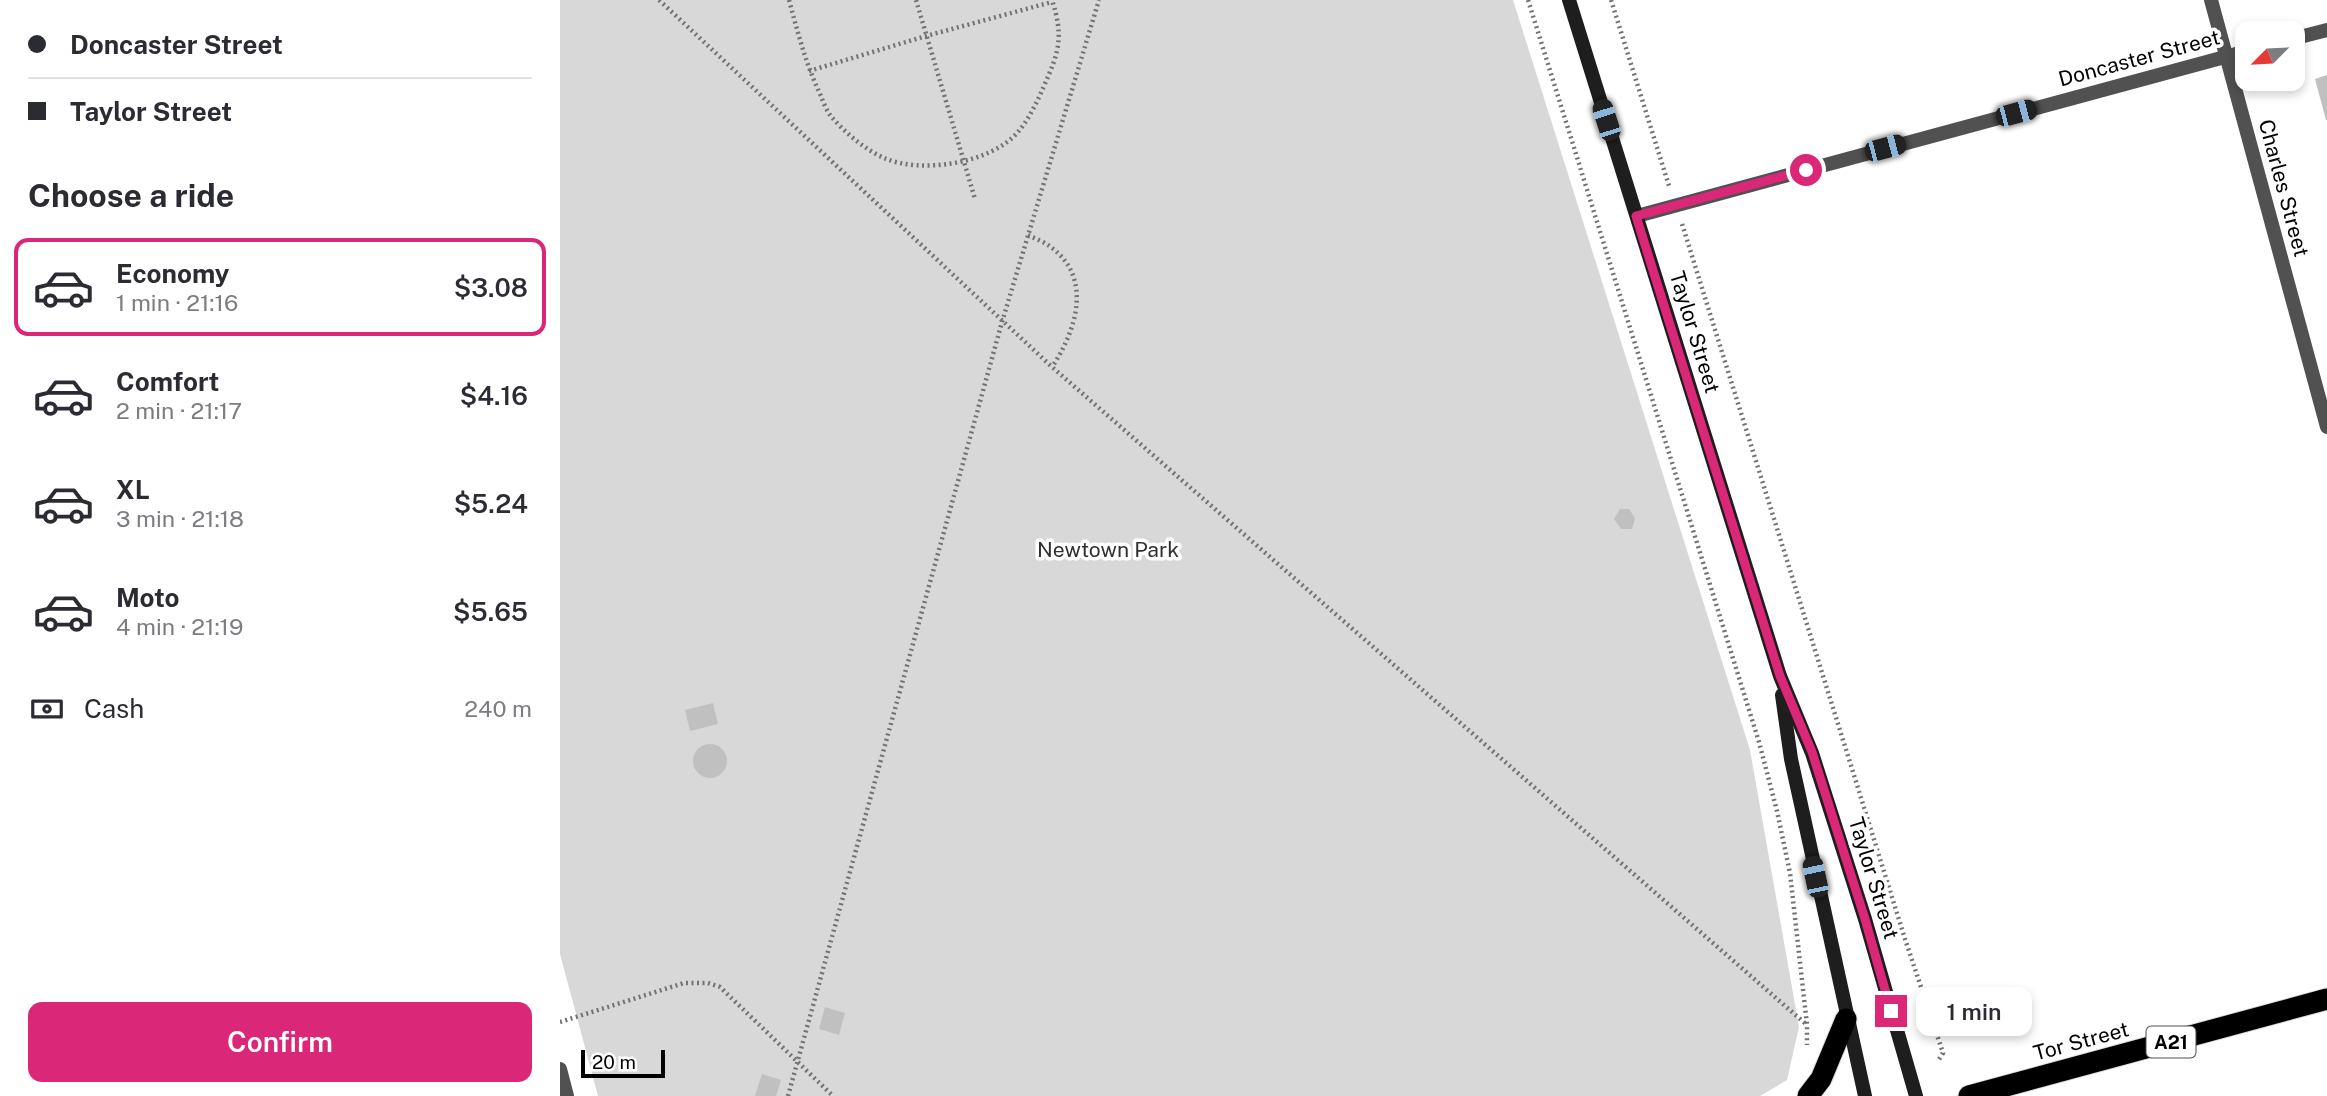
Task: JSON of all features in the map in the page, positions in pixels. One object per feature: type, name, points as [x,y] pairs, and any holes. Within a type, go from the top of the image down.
[{"type":"highway","name":"Tor Street","points":[[1969,1096],[2011,1090],[2327,999]]},
{"type":"highway","points":[[1808,1096],[1821,1079],[1846,1019]]},
{"type":"street","name":"Taylor Street","points":[[1569,0],[1780,676],[1812,752],[1865,919],[1916,1096]]},
{"type":"street","name":"Charles Street","points":[[2211,0],[2327,427]]},
{"type":"street","points":[[2305,36],[2327,30]]},
{"type":"street","name":"Doncaster Street","points":[[1636,216],[2235,54]]},
{"type":"street","name":"Taylor Street","points":[[1780,676],[1791,760],[1864,1096]]},
{"type":"street","points":[[560,1069],[567,1096]]},
{"type":"path","points":[[659,0],[1052,367],[1807,1024]]},
{"type":"path","points":[[789,0],[810,71],[828,113],[851,136],[883,158],[908,165],[931,166],[963,162],[992,150],[1017,134],[1036,106],[1058,51],[1059,23],[1052,1],[810,71]]},
{"type":"path","points":[[916,0],[975,199]]},
{"type":"path","points":[[788,1096],[1002,322],[1099,0]]},
{"type":"path","points":[[1528,0],[1759,742],[1790,873],[1807,1024],[1807,1049]]},
{"type":"path","points":[[1611,0],[1943,1052],[1938,1061]]},
{"type":"path","points":[[1028,235],[1051,246],[1062,257],[1071,271],[1077,292],[1077,312],[1072,330],[1052,367]]},
{"type":"path","points":[[560,1022],[684,983],[708,983],[720,987],[833,1096]]},
{"type":"green space","name":"Newtown Park","points":[[560,0],[1513,0],[1750,750],[1799,1027],[1787,1080],[1760,1096],[598,1096],[560,954]]},
{"type":"building","points":[[2327,75],[2327,120],[2326,120],[2315,79]]},
{"type":"building","points":[[1620,509],[1629,509],[1635,518],[1632,529],[1621,529],[1614,519]]},
{"type":"building","points":[[713,703],[718,724],[690,731],[685,710]]},
{"type":"building","points":[[710,744],[722,749],[727,761],[722,773],[710,778],[698,773],[693,761],[698,749]]},
{"type":"building","points":[[825,1007],[845,1013],[839,1035],[819,1029]]},
{"type":"building","points":[[762,1074],[781,1080],[776,1096],[755,1096]]},
{"type":"route","points":[[1806,170],[1636,216],[1780,676],[1812,752],[1891,1011]]}]
